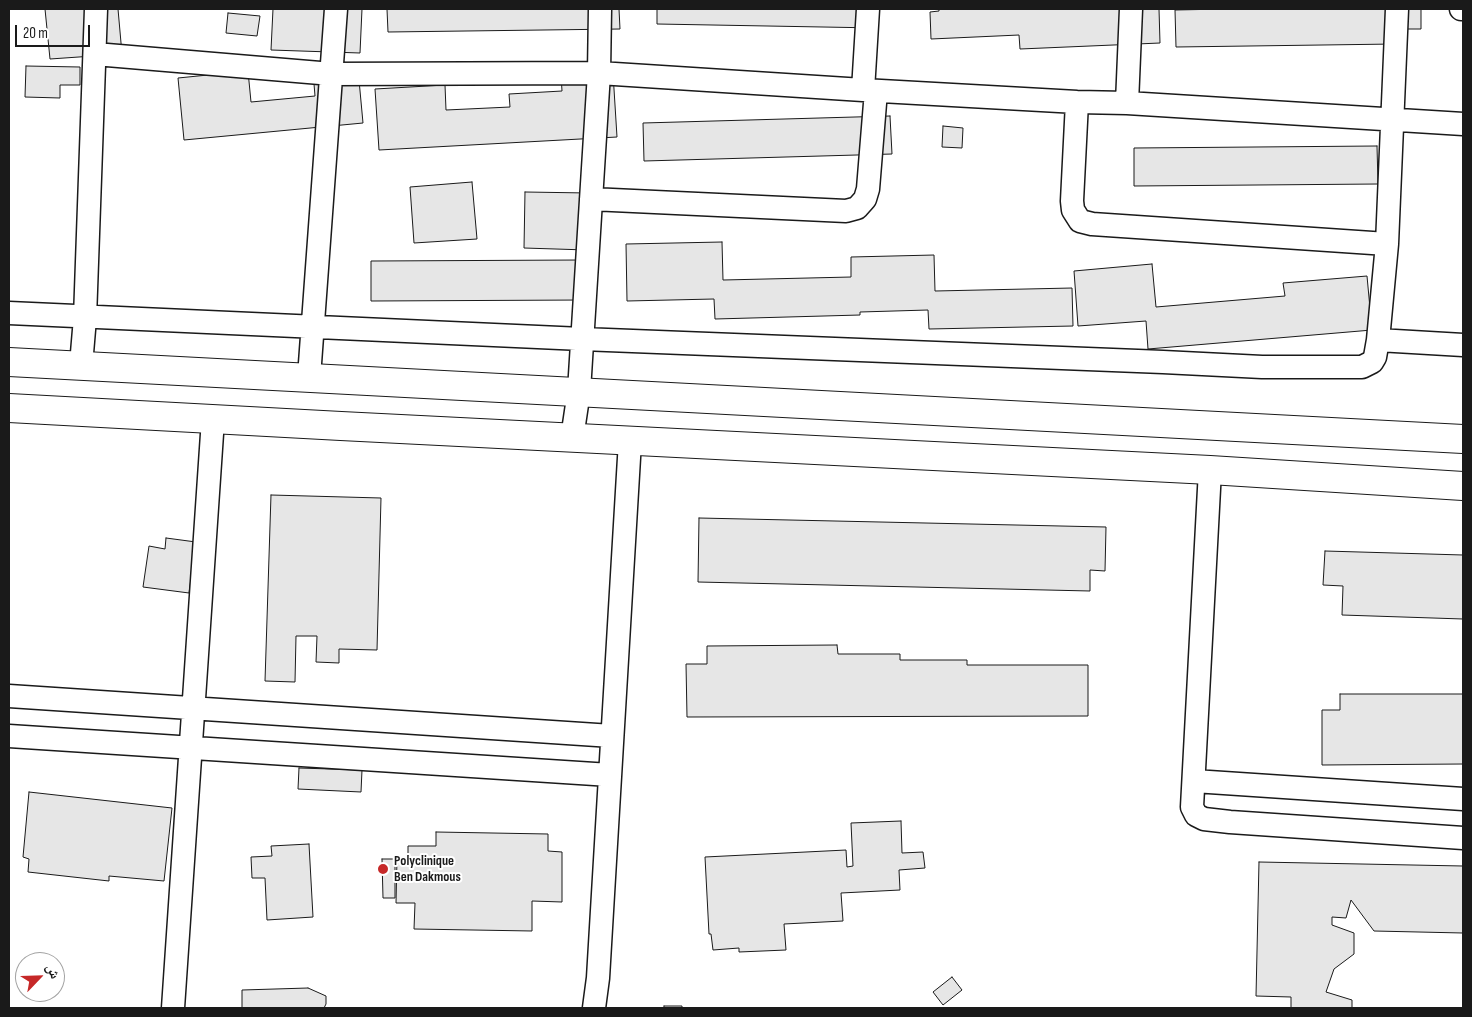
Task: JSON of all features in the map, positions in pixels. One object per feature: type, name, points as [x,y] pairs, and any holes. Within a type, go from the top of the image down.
[{"type":"highway","points":[[9,362],[1463,439]]},
{"type":"highway","points":[[9,408],[1210,470],[1463,486]]},
{"type":"street","points":[[81,365],[85,318],[96,9]]},
{"type":"street","points":[[309,377],[336,9]]},
{"type":"street","points":[[572,438],[579,391],[599,72],[600,9]]},
{"type":"street","points":[[591,199],[846,211],[857,208],[863,203],[868,189],[868,9]]},
{"type":"street","points":[[1127,103],[1131,9]]},
{"type":"street","points":[[9,313],[85,318],[1262,367],[1368,366],[1374,357],[1378,340],[1387,244],[1397,9]]},
{"type":"street","points":[[95,54],[332,74],[599,72],[869,90],[1077,102],[1127,103],[1463,124]]},
{"type":"street","points":[[1077,102],[1072,210],[1080,221],[1092,224],[1387,244]]},
{"type":"street","points":[[1378,340],[1463,346]]},
{"type":"street","points":[[174,1008],[213,419]]},
{"type":"street","points":[[594,1008],[598,978],[630,441]]},
{"type":"street","points":[[1210,470],[1192,807],[1196,815],[1200,818],[1230,822],[1463,838]]},
{"type":"street","points":[[9,696],[612,736]]},
{"type":"street","points":[[9,736],[610,775]]},
{"type":"street","points":[[1194,781],[1463,799]]},
{"type":"building","points":[[45,9],[118,9],[122,54],[50,59]]},
{"type":"building","points":[[273,9],[362,9],[360,53],[271,50]]},
{"type":"building","points":[[387,9],[619,9],[620,29],[388,32]]},
{"type":"building","points":[[657,9],[878,9],[878,28],[657,24]]},
{"type":"building","points":[[939,9],[1159,9],[1160,43],[1020,49],[1019,35],[931,39],[930,12],[939,11]]},
{"type":"building","points":[[1421,9],[1421,29],[1395,29],[1395,44],[1176,47],[1175,10]]},
{"type":"building","points":[[228,13],[260,16],[257,36],[226,33]]},
{"type":"building","points":[[26,66],[80,67],[80,85],[60,85],[60,98],[25,97]]},
{"type":"building","points":[[248,71],[251,102],[315,96],[314,84],[359,80],[363,123],[184,140],[178,78]]},
{"type":"building","points":[[613,73],[617,137],[379,150],[375,89],[445,85],[446,110],[510,107],[509,94],[562,91],[561,75]]},
{"type":"building","points":[[890,116],[892,154],[644,161],[643,123]]},
{"type":"building","points":[[943,126],[963,128],[962,148],[942,147]]},
{"type":"building","points":[[1377,146],[1378,184],[1134,186],[1134,148]]},
{"type":"building","points":[[472,182],[477,239],[414,243],[410,187]]},
{"type":"building","points":[[525,192],[588,193],[587,250],[524,248]]},
{"type":"building","points":[[722,242],[723,280],[851,277],[851,257],[934,255],[935,291],[1072,288],[1073,326],[929,329],[928,310],[860,312],[860,315],[715,319],[714,299],[627,301],[626,244]]},
{"type":"building","points":[[583,260],[583,300],[371,301],[371,261]]},
{"type":"building","points":[[1152,264],[1156,307],[1285,296],[1283,283],[1367,276],[1372,330],[1148,349],[1146,321],[1078,326],[1074,271]]},
{"type":"building","points":[[271,495],[381,498],[377,650],[339,649],[339,663],[316,662],[317,636],[296,636],[295,682],[265,681]]},
{"type":"building","points":[[699,518],[1106,527],[1105,571],[1090,570],[1090,591],[698,582]]},
{"type":"building","points":[[166,538],[196,542],[189,593],[143,587],[149,546],[165,549]]},
{"type":"building","points":[[1325,551],[1463,555],[1463,619],[1342,615],[1343,586],[1323,585]]},
{"type":"building","points":[[837,645],[838,654],[900,654],[900,660],[967,660],[967,665],[1088,665],[1088,716],[687,717],[686,664],[707,664],[707,646]]},
{"type":"building","points":[[1340,694],[1463,694],[1463,764],[1322,765],[1322,710],[1340,710]]},
{"type":"building","points":[[299,768],[362,770],[361,792],[298,789]]},
{"type":"building","points":[[29,792],[172,808],[164,881],[109,876],[109,881],[28,872],[29,859],[23,857]]},
{"type":"building","points":[[901,821],[902,853],[923,852],[925,868],[899,870],[900,890],[841,893],[843,921],[784,924],[786,950],[739,952],[739,948],[713,950],[711,934],[709,934],[705,857],[846,850],[847,867],[853,866],[851,823]]},
{"type":"building","points":[[436,832],[548,834],[548,851],[562,852],[562,902],[532,901],[532,931],[414,929],[415,903],[396,903],[397,858],[408,859],[408,846],[436,846]]},
{"type":"building","points":[[309,844],[313,917],[267,920],[265,878],[252,878],[251,857],[272,856],[271,846]]},
{"type":"building","points":[[382,859],[395,859],[395,898],[383,898]]},
{"type":"building","points":[[1259,862],[1463,866],[1463,933],[1374,931],[1351,900],[1346,918],[1332,917],[1332,925],[1354,933],[1354,954],[1334,969],[1326,992],[1352,1000],[1352,1008],[1291,1008],[1291,997],[1256,996]]},
{"type":"building","points":[[952,977],[962,990],[943,1005],[933,992]]},
{"type":"building","points":[[308,988],[326,996],[324,1008],[242,1008],[242,990]]},
{"type":"building","points":[[664,1006],[682,1006],[682,1008],[664,1008]]},
{"type":"place","name":"Polyclinique Ben Dakmous","points":[[383,869]]}]
